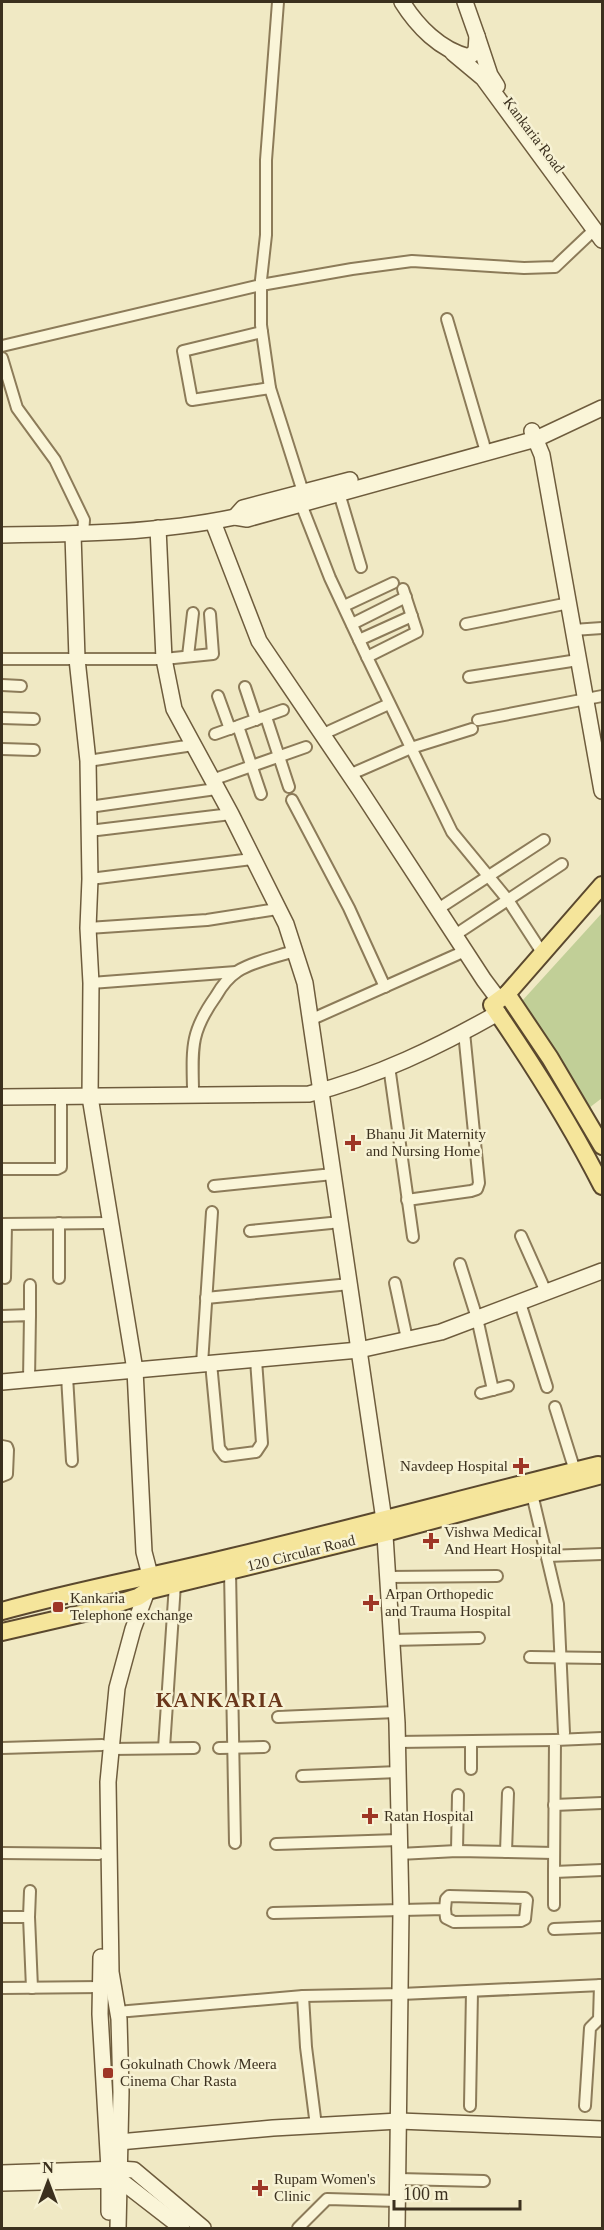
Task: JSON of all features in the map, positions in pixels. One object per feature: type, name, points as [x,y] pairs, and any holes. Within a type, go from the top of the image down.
[{"type":"main road","points":[[502,1003],[603,885]]},
{"type":"main road","points":[[502,1003],[544,971],[603,902]]},
{"type":"main road","points":[[502,1003],[550,1058],[603,1146]]},
{"type":"main road","points":[[502,1003],[603,1186]]},
{"type":"main road","name":"120 Circular Road","points":[[2,1611],[53,1597],[175,1584],[385,1527],[603,1464]]},
{"type":"main road","name":"120 Circular Road","points":[[2,1632],[93,1611],[142,1586],[532,1494],[603,1475]]},
{"type":"street","points":[[278,2],[266,160],[266,235],[261,285],[262,332],[270,388],[302,498],[330,579],[389,704],[452,832],[508,900],[543,954]]},
{"type":"street","points":[[2,346],[261,285],[412,261],[524,268],[555,267],[600,232],[483,78],[414,21],[402,2]]},
{"type":"street","name":"Kankaria Road","points":[[465,2],[490,75],[600,232]]},
{"type":"street","points":[[453,53],[470,57],[476,51],[477,36]]},
{"type":"street","points":[[447,319],[484,445]]},
{"type":"street","points":[[262,332],[183,351],[192,400],[270,388]]},
{"type":"street","points":[[2,358],[17,408],[55,460],[84,520],[78,534],[77,659],[88,761],[90,879],[88,928],[92,983],[90,1093],[135,1370],[144,1552],[142,1586],[117,1688],[99,1781],[101,2048],[118,2229]]},
{"type":"street","points":[[2,535],[78,534],[158,528],[213,522],[235,517],[247,519],[302,498],[484,445],[534,435],[603,398]]},
{"type":"street","points":[[302,498],[339,493],[534,435],[603,408]]},
{"type":"street","points":[[534,435],[542,455],[603,791]]},
{"type":"street","points":[[339,493],[361,567]]},
{"type":"street","points":[[213,522],[259,641],[502,1003]]},
{"type":"street","points":[[158,528],[164,659],[174,709],[231,814],[286,924],[305,983],[385,1527],[398,1742],[401,1910],[397,2229]]},
{"type":"street","points":[[344,606],[401,590]]},
{"type":"street","points":[[367,657],[417,632],[401,590]]},
{"type":"street","points":[[352,624],[401,590]]},
{"type":"street","points":[[466,624],[568,603]]},
{"type":"street","points":[[188,657],[193,613]]},
{"type":"street","points":[[2,659],[164,659],[213,654],[210,614]]},
{"type":"street","points":[[359,640],[412,616]]},
{"type":"street","points":[[573,630],[603,628]]},
{"type":"street","points":[[469,677],[578,660]]},
{"type":"street","points":[[2,685],[21,686]]},
{"type":"street","points":[[245,687],[280,757],[289,787]]},
{"type":"street","points":[[218,696],[251,766],[261,794]]},
{"type":"street","points":[[349,775],[475,724],[603,696]]},
{"type":"street","points":[[321,735],[389,704]]},
{"type":"street","points":[[215,734],[283,710]]},
{"type":"street","points":[[2,718],[34,719]]},
{"type":"street","points":[[88,761],[193,745]]},
{"type":"street","points":[[89,807],[214,785],[251,766],[306,747]]},
{"type":"street","points":[[2,749],[34,750]]},
{"type":"street","points":[[292,800],[353,917],[385,987]]},
{"type":"street","points":[[89,831],[231,814]]},
{"type":"street","points":[[438,909],[544,840]]},
{"type":"street","points":[[90,879],[252,860]]},
{"type":"street","points":[[455,936],[562,864]]},
{"type":"street","points":[[88,928],[207,920],[277,909]]},
{"type":"street","points":[[92,983],[236,972],[255,963],[294,951]]},
{"type":"street","points":[[310,1020],[465,951]]},
{"type":"street","points":[[193,1088],[192,1047],[195,1032],[205,1011],[236,972]]},
{"type":"street","points":[[2,1097],[61,1097],[90,1093],[193,1088],[339,1086],[421,1054],[464,1032],[502,1003]]},
{"type":"street","points":[[2,1088],[90,1093],[298,1094],[418,1047],[502,1003]]},
{"type":"street","points":[[407,1200],[477,1189],[464,1032]]},
{"type":"street","points":[[389,1066],[413,1237]]},
{"type":"street","points":[[2,1169],[57,1169],[61,1167],[61,1097]]},
{"type":"street","points":[[214,1186],[333,1174]]},
{"type":"street","points":[[212,1212],[206,1298],[206,1364],[219,1448],[225,1456],[256,1452],[262,1443],[256,1360]]},
{"type":"street","points":[[250,1231],[341,1222]]},
{"type":"street","points":[[59,1223],[59,1278]]},
{"type":"street","points":[[5,1278],[4,1224],[110,1223]]},
{"type":"street","points":[[521,1236],[546,1292]]},
{"type":"street","points":[[460,1264],[477,1318],[493,1390]]},
{"type":"street","points":[[2,1382],[359,1350],[441,1332],[603,1271]]},
{"type":"street","points":[[395,1283],[407,1340]]},
{"type":"street","points":[[206,1298],[350,1284]]},
{"type":"street","points":[[29,1380],[30,1285]]},
{"type":"street","points":[[520,1303],[547,1387]]},
{"type":"street","points":[[2,1316],[30,1315]]},
{"type":"street","points":[[67,1376],[72,1461]]},
{"type":"street","points":[[481,1393],[508,1386]]},
{"type":"street","points":[[555,1407],[575,1471]]},
{"type":"street","points":[[2,1446],[7,1447],[8,1450],[8,1470],[7,1474],[2,1476]]},
{"type":"street","points":[[532,1494],[558,1604],[559,1736],[554,1805],[554,1905]]},
{"type":"street","points":[[547,1556],[603,1554]]},
{"type":"street","points":[[230,1570],[235,1843]]},
{"type":"street","points":[[388,1576],[497,1576]]},
{"type":"street","points":[[164,1748],[175,1584]]},
{"type":"street","points":[[392,1640],[479,1638]]},
{"type":"street","points":[[530,1657],[603,1658]]},
{"type":"street","points":[[278,1717],[396,1712]]},
{"type":"street","points":[[398,1742],[471,1742],[559,1736],[603,1738]]},
{"type":"street","points":[[471,1742],[471,1769]]},
{"type":"street","points":[[106,1747],[111,1972],[117,2012],[121,2092],[119,2142],[109,2229]]},
{"type":"street","points":[[2,1748],[194,1748]]},
{"type":"street","points":[[219,1748],[264,1748]]},
{"type":"street","points":[[302,1776],[398,1772]]},
{"type":"street","points":[[506,1852],[508,1793]]},
{"type":"street","points":[[457,1851],[458,1795]]},
{"type":"street","points":[[554,1805],[603,1803]]},
{"type":"street","points":[[276,1844],[554,1853]]},
{"type":"street","points":[[2,1853],[99,1854]]},
{"type":"street","points":[[554,1872],[603,1870]]},
{"type":"street","points":[[30,1892],[32,1988]]},
{"type":"street","points":[[449,1896],[525,1898],[527,1900],[525,1919],[521,1921],[454,1922],[446,1918],[445,1909],[446,1899],[449,1896]]},
{"type":"street","points":[[273,1913],[445,1909]]},
{"type":"street","points":[[2,1917],[29,1917]]},
{"type":"street","points":[[554,1929],[603,1927]]},
{"type":"street","points":[[117,2012],[303,1996],[601,1985],[599,2019],[590,2028],[585,2106]]},
{"type":"street","points":[[2,1988],[101,1988]]},
{"type":"street","points":[[470,2106],[472,1991]]},
{"type":"street","points":[[303,1996],[306,2047],[316,2126]]},
{"type":"street","points":[[119,2142],[399,2121],[603,2129]]},
{"type":"street","points":[[2,2183],[114,2174],[134,2170],[203,2229]]},
{"type":"street","points":[[2,2173],[114,2174],[182,2229]]},
{"type":"street","points":[[398,2179],[484,2181]]},
{"type":"street","points":[[297,2229],[327,2199],[398,2201]]},
{"type":"green space","points":[[602,913],[602,1098],[589,1108],[575,1090],[522,1001]]},
{"type":"place","name":"Bhanu Jit Maternity and Nursing Home","points":[[353,1143]]},
{"type":"place","name":"Navdeep Hospital","points":[[521,1466]]},
{"type":"place","name":"Vishwa Medical And Heart Hospital","points":[[431,1541]]},
{"type":"place","name":"Arpan Orthopedic and Trauma Hospital","points":[[371,1603]]},
{"type":"place","name":"Kankaria Telephone exchange","points":[[58,1607]]},
{"type":"place","name":"Ratan Hospital","points":[[370,1816]]},
{"type":"place","name":"Gokulnath Chowk /Meera Cinema Char Rasta","points":[[108,2073]]},
{"type":"place","name":"Rupam Women's Clinic","points":[[260,2188]]},
{"type":"district","name":"KANKARIA","points":[[220,1700]]}]
